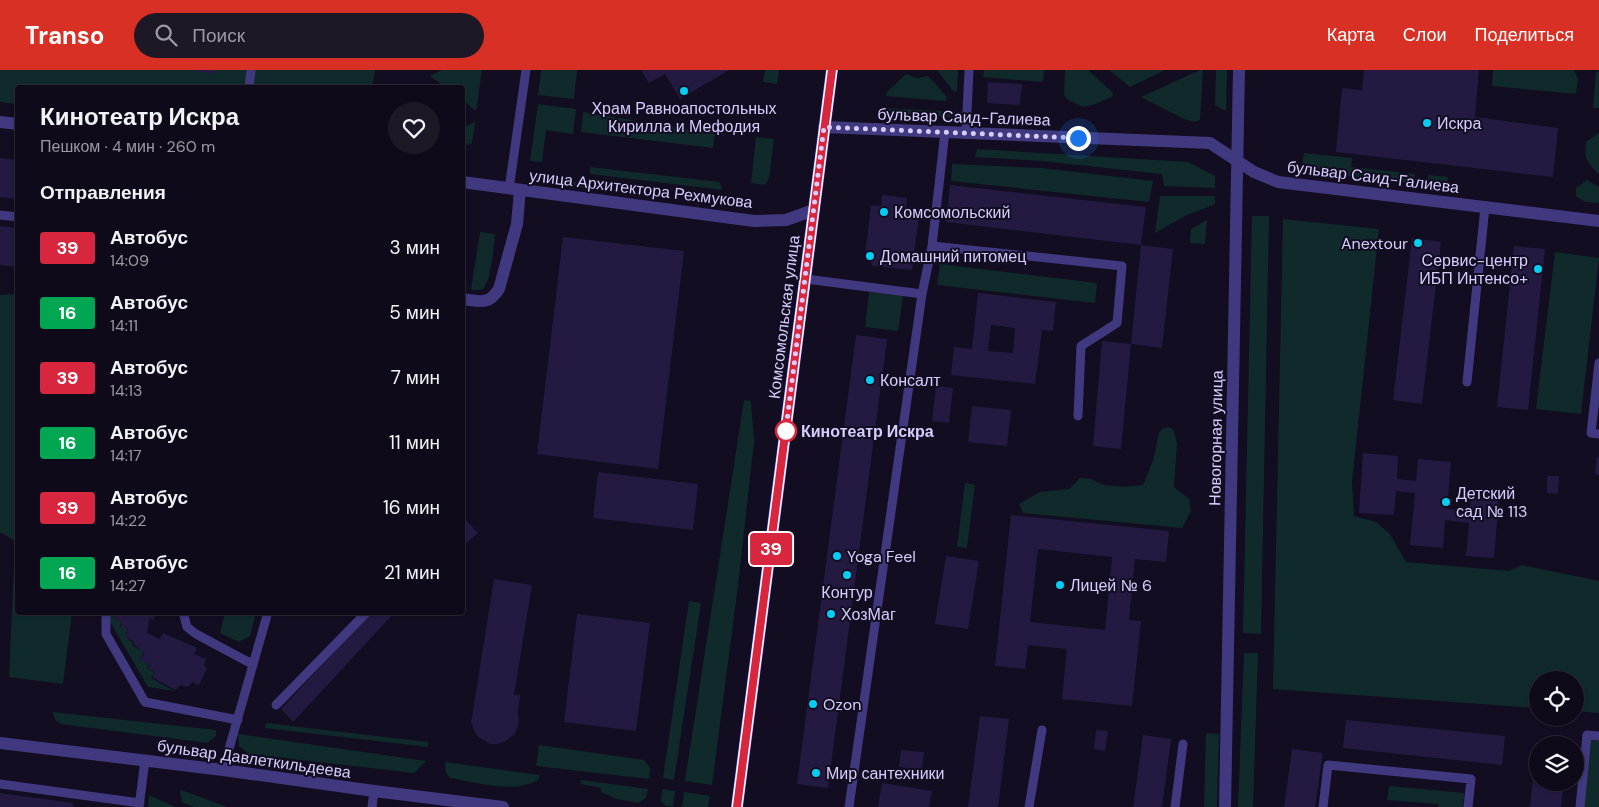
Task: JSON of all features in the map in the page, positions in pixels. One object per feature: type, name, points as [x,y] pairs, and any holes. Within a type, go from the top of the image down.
[{"type":"main road","name":"Комсомольская улица","points":[[737,807],[832,70]]},
{"type":"street","name":"Новогорная улица","points":[[1225,807],[1239,70]]},
{"type":"street","points":[[0,122],[15,124]]},
{"type":"street","name":"бульвар Саид-Галиева","points":[[824,127],[1210,143],[1254,172],[1278,182],[1599,220]]},
{"type":"street","name":"улица Архитектора Рехмукова","points":[[465,182],[754,221],[786,220],[814,210]]},
{"type":"street","points":[[465,300],[483,302],[493,298],[499,289],[517,224],[515,190]]},
{"type":"street","name":"бульвар Давлеткильдеева","points":[[0,743],[503,807]]},
{"type":"lane","points":[[249,85],[251,70]]},
{"type":"lane","points":[[515,190],[526,70]]},
{"type":"lane","points":[[966,133],[969,70]]},
{"type":"lane","points":[[849,807],[922,294],[932,246],[945,132]]},
{"type":"lane","points":[[1467,382],[1485,207]]},
{"type":"lane","points":[[0,214],[15,216]]},
{"type":"lane","points":[[932,246],[1122,266],[1117,322],[1081,346],[1078,416]]},
{"type":"lane","points":[[806,279],[922,294]]},
{"type":"lane","points":[[1599,363],[1591,433],[1599,434]]},
{"type":"lane","points":[[106,615],[106,634],[145,702],[238,720]]},
{"type":"lane","points":[[184,615],[187,627],[196,634],[252,664]]},
{"type":"lane","points":[[223,770],[267,615]]},
{"type":"lane","points":[[276,705],[364,615]]},
{"type":"lane","points":[[1029,807],[1042,730]]},
{"type":"lane","points":[[1580,807],[1587,735],[1599,736]]},
{"type":"lane","points":[[1175,807],[1184,744]]},
{"type":"lane","points":[[0,784],[139,805],[145,760]]},
{"type":"lane","points":[[1323,807],[1328,765],[1471,779],[1468,807]]},
{"type":"lane","points":[[372,807],[374,791]]},
{"type":"green space","points":[[0,70],[375,70],[372,85],[15,85],[15,104],[0,102]]},
{"type":"green space","points":[[442,70],[482,70],[476,111],[465,102],[465,85],[442,85],[430,76]]},
{"type":"green space","points":[[541,70],[577,70],[574,99],[538,95]]},
{"type":"green space","points":[[765,70],[779,70],[777,84],[763,82]]},
{"type":"green space","points":[[937,70],[958,70],[957,91],[954,92]]},
{"type":"green space","points":[[984,70],[1044,70],[1043,82],[983,77]]},
{"type":"green space","points":[[1065,70],[1088,70],[1113,93],[1112,97],[1083,107],[1068,100],[1064,95]]},
{"type":"green space","points":[[1109,70],[1165,70],[1130,87]]},
{"type":"green space","points":[[1203,70],[1200,120],[1194,122],[1184,119],[1141,97]]},
{"type":"green space","points":[[1216,70],[1227,70],[1226,111],[1215,105]]},
{"type":"green space","points":[[1493,70],[1574,70],[1578,79],[1576,94],[1492,86]]},
{"type":"green space","points":[[1599,71],[1599,108],[1593,108],[1596,72]]},
{"type":"green space","points":[[906,74],[917,78],[928,76],[947,97],[946,101],[886,96],[887,92]]},
{"type":"green space","points":[[538,104],[576,109],[573,134],[546,130],[542,162],[530,161]]},
{"type":"green space","points":[[881,108],[962,112],[959,116],[955,117],[880,114]]},
{"type":"green space","points":[[583,112],[715,134],[713,148],[581,132]]},
{"type":"green space","points":[[475,122],[472,143],[467,145],[465,142],[465,127]]},
{"type":"green space","points":[[1599,133],[1599,174],[1587,160],[1585,148],[1586,142]]},
{"type":"green space","points":[[756,137],[774,139],[769,178],[765,185],[751,183]]},
{"type":"green space","points":[[977,149],[1188,162],[1215,176],[1215,188],[1164,186],[1162,174],[1042,161],[975,157]]},
{"type":"green space","points":[[1304,153],[1352,158],[1351,167],[1415,174],[1414,183],[1301,171]]},
{"type":"green space","points":[[952,164],[1041,168],[1153,181],[1149,202],[951,181]]},
{"type":"green space","points":[[590,167],[720,182],[722,190],[590,174]]},
{"type":"green space","points":[[1428,175],[1448,177],[1447,184],[1444,186],[1428,184]]},
{"type":"green space","points":[[561,180],[598,185],[598,190],[562,185]]},
{"type":"green space","points":[[1587,180],[1599,187],[1599,203],[1585,202],[1576,196],[1576,188]]},
{"type":"green space","points":[[1160,196],[1215,196],[1215,204],[1185,216],[1155,233]]},
{"type":"green space","points":[[1252,216],[1269,216],[1261,634],[1243,633]]},
{"type":"green space","points":[[1283,219],[1379,229],[1352,482],[1354,516],[1376,522],[1390,534],[1406,562],[1509,571],[1522,565],[1599,581],[1599,713],[1584,712],[1584,671],[1529,671],[1529,707],[1273,689]]},
{"type":"green space","points":[[1207,220],[1205,244],[1190,243],[1191,229]]},
{"type":"green space","points":[[480,232],[495,234],[492,261],[484,288],[471,290]]},
{"type":"green space","points":[[1555,252],[1599,258],[1581,414],[1536,409]]},
{"type":"green space","points":[[940,264],[1097,283],[1095,303],[937,285]]},
{"type":"green space","points":[[869,292],[903,296],[898,331],[865,327]]},
{"type":"green space","points":[[15,294],[15,541],[0,532],[0,295]]},
{"type":"green space","points":[[744,400],[751,401],[754,442],[738,586],[712,785],[685,781]]},
{"type":"green space","points":[[1168,427],[1173,429],[1177,443],[1174,487],[1189,499],[1191,511],[1182,528],[1023,513],[1019,504],[1040,492],[1069,489],[1080,478],[1091,479],[1103,485],[1125,487],[1143,485],[1153,461],[1159,433],[1162,429]]},
{"type":"green space","points":[[965,483],[975,485],[967,548],[957,547]]},
{"type":"green space","points":[[15,541],[15,615],[72,615],[63,684],[9,677]]},
{"type":"green space","points":[[689,601],[701,603],[674,780],[663,778]]},
{"type":"green space","points":[[111,615],[116,615],[115,620],[121,621],[120,627],[127,628],[126,637],[132,642],[134,647],[144,651],[140,660],[149,665],[147,668],[154,672],[151,678],[174,691],[148,687],[110,622]]},
{"type":"green space","points":[[224,615],[255,615],[250,636],[239,642],[220,633]]},
{"type":"green space","points":[[1244,653],[1258,653],[1253,807],[1238,807]]},
{"type":"green space","points":[[52,712],[216,730],[216,736],[207,743],[61,724],[56,721]]},
{"type":"green space","points":[[266,723],[428,742],[428,747],[265,728]]},
{"type":"green space","points":[[1206,733],[1219,734],[1217,807],[1204,807]]},
{"type":"green space","points":[[238,734],[426,761],[414,773],[249,754],[239,746]]},
{"type":"green space","points":[[1590,740],[1599,741],[1599,807],[1583,807]]},
{"type":"green space","points":[[539,745],[644,760],[650,768],[649,779],[536,766]]},
{"type":"green space","points":[[445,762],[539,775],[539,779],[530,784],[508,787],[450,778],[446,773]]},
{"type":"green space","points":[[581,780],[648,789],[646,798],[638,803],[617,799],[601,792],[601,788],[581,784]]},
{"type":"green space","points":[[1389,786],[1464,793],[1463,807],[1438,807],[1438,804],[1387,800]]},
{"type":"green space","points":[[662,789],[675,791],[673,807],[666,806],[661,801]]},
{"type":"green space","points":[[181,790],[228,807],[194,807],[182,802]]},
{"type":"green space","points":[[684,792],[710,796],[708,807],[682,807]]},
{"type":"green space","points":[[149,795],[175,807],[148,807]]},
{"type":"building","points":[[214,70],[214,74],[192,71]]},
{"type":"building","name":"Храм Равноапостольных Кирилла и Мефодия","points":[[641,70],[729,70],[680,99],[665,74],[649,83]]},
{"type":"building","name":"Искра","points":[[1364,70],[1479,70],[1475,117],[1558,128],[1553,177],[1336,152],[1342,88],[1362,90]]},
{"type":"building","points":[[988,82],[1022,84],[1020,105],[987,103]]},
{"type":"building","points":[[0,158],[15,160],[15,199],[0,197]]},
{"type":"building","points":[[950,185],[1146,207],[1141,245],[946,222]]},
{"type":"building","points":[[882,195],[907,198],[906,207],[920,208],[912,270],[873,266],[865,256],[871,205],[881,206]]},
{"type":"building","points":[[0,226],[15,228],[15,267],[0,265]]},
{"type":"building","points":[[563,237],[684,251],[658,469],[537,454]]},
{"type":"building","points":[[1412,238],[1441,242],[1422,404],[1393,400]]},
{"type":"building","points":[[1141,245],[1173,249],[1162,348],[1131,344]]},
{"type":"building","points":[[1514,246],[1545,249],[1528,410],[1497,407]]},
{"type":"building","points":[[978,293],[1056,302],[1053,331],[1042,330],[1035,384],[951,375],[954,347],[972,349]],"holes":[[[991,325],[1015,328],[1013,353],[988,351]]]},
{"type":"building","points":[[856,335],[887,339],[828,788],[797,784]]},
{"type":"building","points":[[1102,341],[1131,344],[1121,449],[1093,446]]},
{"type":"building","points":[[936,386],[953,388],[949,423],[932,421]]},
{"type":"building","points":[[972,406],[1011,410],[1007,446],[968,442]]},
{"type":"building","points":[[1363,453],[1398,456],[1397,479],[1416,481],[1418,459],[1451,462],[1447,509],[1470,511],[1471,494],[1499,496],[1494,558],[1466,556],[1469,523],[1445,520],[1443,548],[1410,545],[1415,493],[1396,491],[1394,515],[1359,513]]},
{"type":"building","points":[[1597,457],[1599,458],[1599,475],[1595,474]]},
{"type":"building","points":[[598,472],[698,484],[693,530],[593,518]]},
{"type":"building","points":[[1547,476],[1559,476],[1558,494],[1547,493]]},
{"type":"building","points":[[1011,515],[1169,531],[1166,562],[1135,559],[1129,620],[1141,621],[1132,706],[1062,699],[1067,649],[1028,645],[1025,669],[995,666]],"holes":[[[1038,549],[1112,557],[1105,630],[1030,622]]]},
{"type":"building","points":[[465,519],[478,533],[465,544]]},
{"type":"building","points":[[946,556],[979,561],[968,629],[935,624]]},
{"type":"building","points":[[494,579],[532,585],[514,695],[520,695],[519,722],[515,734],[504,742],[490,744],[477,736],[471,723]]},
{"type":"building","points":[[577,614],[650,623],[636,731],[564,722]]},
{"type":"building","points":[[116,615],[155,615],[154,620],[149,619],[147,633],[160,639],[163,633],[197,648],[194,654],[206,659],[204,666],[207,668],[199,685],[192,682],[188,687],[181,685],[175,690],[152,677],[155,672],[148,668],[150,665],[140,660],[145,652],[126,637],[128,628],[121,627],[121,621],[115,620]]},
{"type":"building","points":[[369,615],[392,615],[293,722],[281,709]]},
{"type":"building","points":[[980,716],[1009,719],[998,807],[968,807]]},
{"type":"building","points":[[1346,720],[1505,736],[1502,765],[1343,748]]},
{"type":"building","points":[[1096,730],[1108,731],[1105,751],[1094,749]]},
{"type":"building","points":[[1143,735],[1171,739],[1162,807],[1133,807]]},
{"type":"building","points":[[1292,749],[1323,753],[1315,807],[1284,807]]},
{"type":"building","points":[[901,750],[924,752],[922,769],[899,767]]},
{"type":"building","points":[[882,783],[932,791],[929,807],[878,807]]},
{"type":"building","points":[[1532,791],[1563,791],[1561,807],[1530,807]]},
{"type":"building","points":[[0,793],[73,803],[73,807],[0,807]]},
{"type":"bus line","name":"39","points":[[737,807],[832,70]]},
{"type":"place","name":"Храм Равноапостольных Кирилла и Мефодия","points":[[684,91]]},
{"type":"place","name":"Искра","points":[[1427,123]]},
{"type":"place","name":"Комсомольский","points":[[884,212]]},
{"type":"place","name":"Anextour","points":[[1418,243]]},
{"type":"place","name":"Домашний питомец","points":[[870,256]]},
{"type":"place","name":"Сервис-центр ИБП Интенсо+","points":[[1538,269]]},
{"type":"place","name":"Консалт","points":[[870,380]]},
{"type":"place","name":"Кинотеатр Искра","points":[[786,431]]},
{"type":"place","name":"Детский сад № 113","points":[[1446,502]]},
{"type":"place","name":"Yoga Feel","points":[[837,556]]},
{"type":"place","name":"Контур","points":[[847,575]]},
{"type":"place","name":"Лицей № 6","points":[[1060,585]]},
{"type":"place","name":"ХозМаг","points":[[831,614]]},
{"type":"place","name":"Ozon","points":[[813,704]]},
{"type":"place","name":"Мир сантехники","points":[[816,773]]},
{"type":"route","points":[[786,431],[785,437],[824,127],[1078,138]]}]
